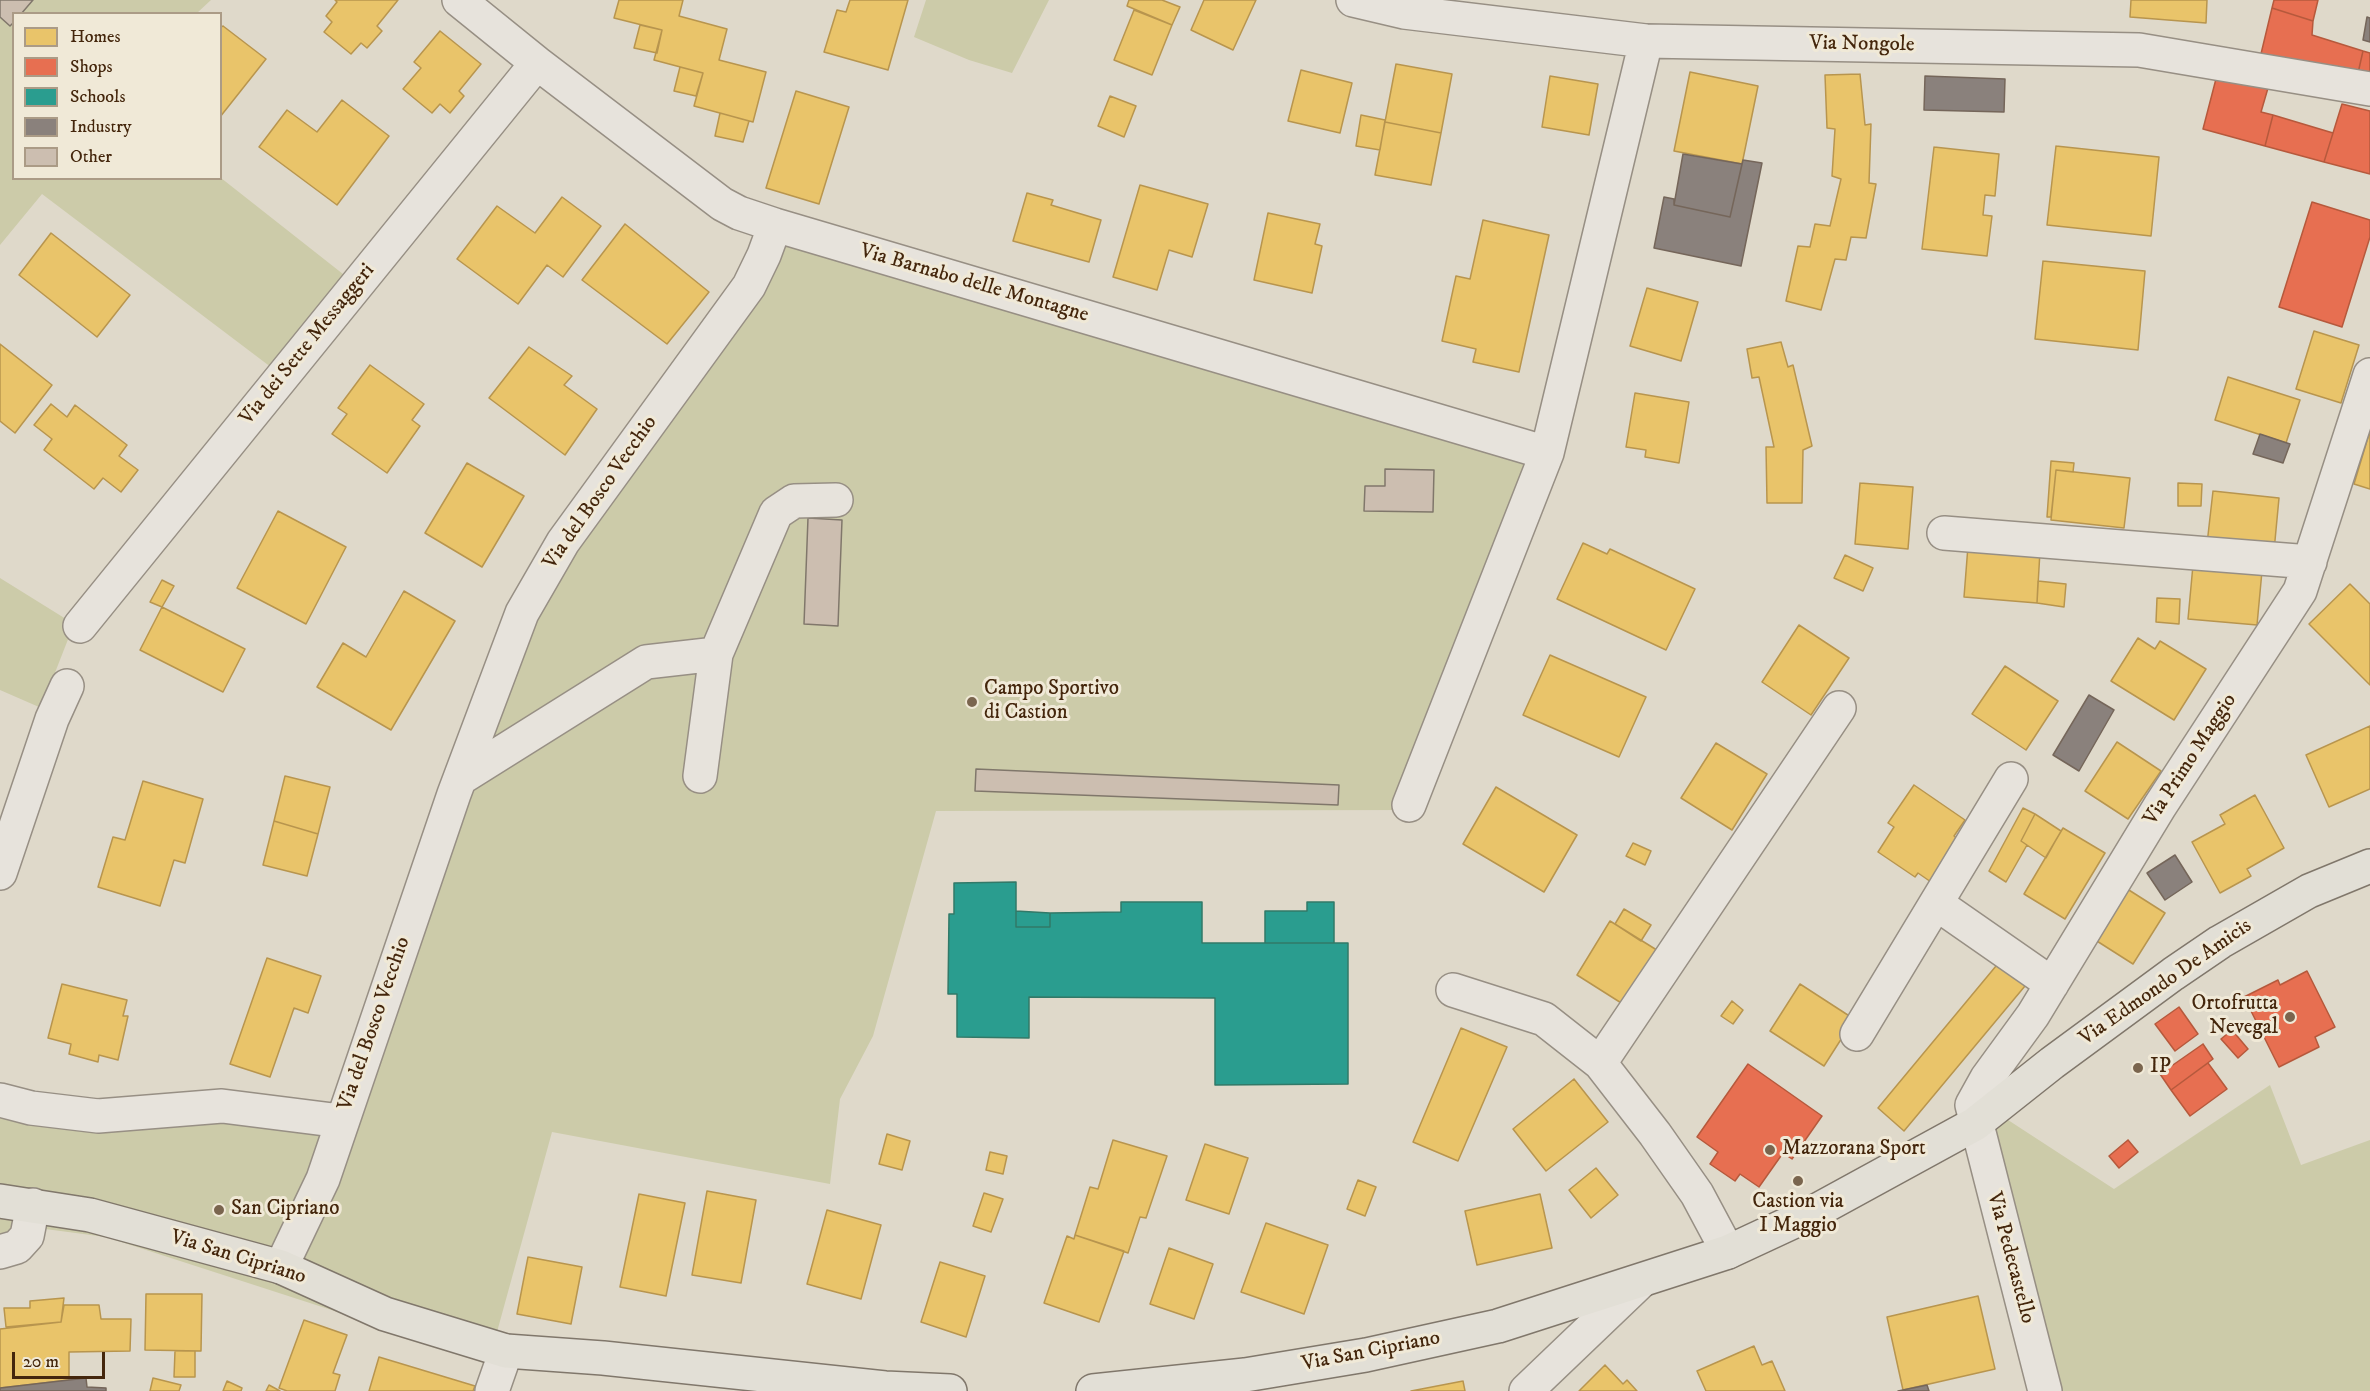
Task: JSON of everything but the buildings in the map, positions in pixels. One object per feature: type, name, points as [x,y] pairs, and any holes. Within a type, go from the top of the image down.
[{"type":"main road","name":"Via Edmondo De Amicis","points":[[1975,1124],[2052,1063],[2220,942],[2309,891],[2370,866]]},
{"type":"main road","name":"Via San Cipriano","points":[[1093,1391],[1245,1375],[1366,1355],[1498,1326],[1728,1252],[1814,1212],[1975,1124]]},
{"type":"main road","name":"Via San Cipriano","points":[[0,1201],[90,1215],[281,1267],[386,1314],[506,1351],[603,1358],[741,1382],[950,1391]]},
{"type":"street","name":"Via Barnabo delle Montagne","points":[[459,0],[537,63],[722,204],[775,225],[1546,453]]},
{"type":"street","name":"Via Nongole","points":[[1353,0],[1404,12],[1646,40],[2139,50],[2370,89]]},
{"type":"street","points":[[1409,805],[1546,453],[1646,40]]},
{"type":"street","name":"Via dei Sette Messaggeri","points":[[80,626],[537,63]]},
{"type":"street","name":"Via del Bosco Vecchio","points":[[281,1267],[323,1179],[341,1121],[461,778],[522,613],[563,542],[749,286],[775,225]]},
{"type":"street","name":"Via Primo Maggio","points":[[1975,1124],[1972,1105],[1982,1087],[2033,1015],[2160,806],[2300,591],[2370,375]]},
{"type":"street","points":[[700,776],[716,654],[776,513],[794,501],[836,500]]},
{"type":"street","points":[[1944,533],[2310,562]]},
{"type":"street","points":[[461,778],[646,662],[716,654]]},
{"type":"street","points":[[0,873],[52,719],[67,686]]},
{"type":"street","points":[[1600,1063],[1839,708]]},
{"type":"street","points":[[1857,1034],[2011,778]]},
{"type":"street","points":[[1937,904],[2052,984]]},
{"type":"street","points":[[1453,990],[1544,1019],[1600,1063],[1655,1134],[1697,1194],[1728,1252]]},
{"type":"street","points":[[0,1100],[31,1108],[98,1116],[222,1106],[341,1121]]},
{"type":"street","name":"Via Pedecastello","points":[[1975,1124],[2045,1391]]},
{"type":"street","points":[[0,1252],[17,1247],[27,1236],[33,1205]]},
{"type":"street","name":"Via San Cipriano","points":[[1526,1391],[1641,1281]]},
{"type":"street","points":[[492,1391],[506,1351]]},
{"type":"green space","points":[[0,0],[211,0],[198,12],[12,12],[12,180],[222,179],[362,289],[284,377],[42,194],[0,245]]},
{"type":"green space","points":[[926,0],[1049,0],[1012,73],[969,60],[914,37]]},
{"type":"green space","name":"Campo Sportivo di Castion","points":[[789,239],[909,253],[1564,456],[1425,793],[1413,810],[936,811],[873,1036],[840,1099],[830,1184],[552,1132],[489,1361],[106,1237],[15,1225],[14,1235],[0,1239],[0,1096],[339,1123],[519,611]]},
{"type":"green space","points":[[0,578],[74,624],[49,688],[39,707],[0,690]]},
{"type":"green space","points":[[2270,1085],[2301,1165],[2370,1140],[2370,1391],[2061,1391],[1985,1105],[2114,1189]]},
{"type":"place","name":"Campo Sportivo di Castion","points":[[972,702]]},
{"type":"place","name":"Ortofrutta Nevegal","points":[[2290,1017]]},
{"type":"place","name":"IP","points":[[2138,1068]]},
{"type":"place","name":"Mazzorana Sport","points":[[1770,1150]]},
{"type":"place","name":"Castion via I Maggio","points":[[1798,1181]]},
{"type":"place","name":"San Cipriano","points":[[219,1210]]}]
